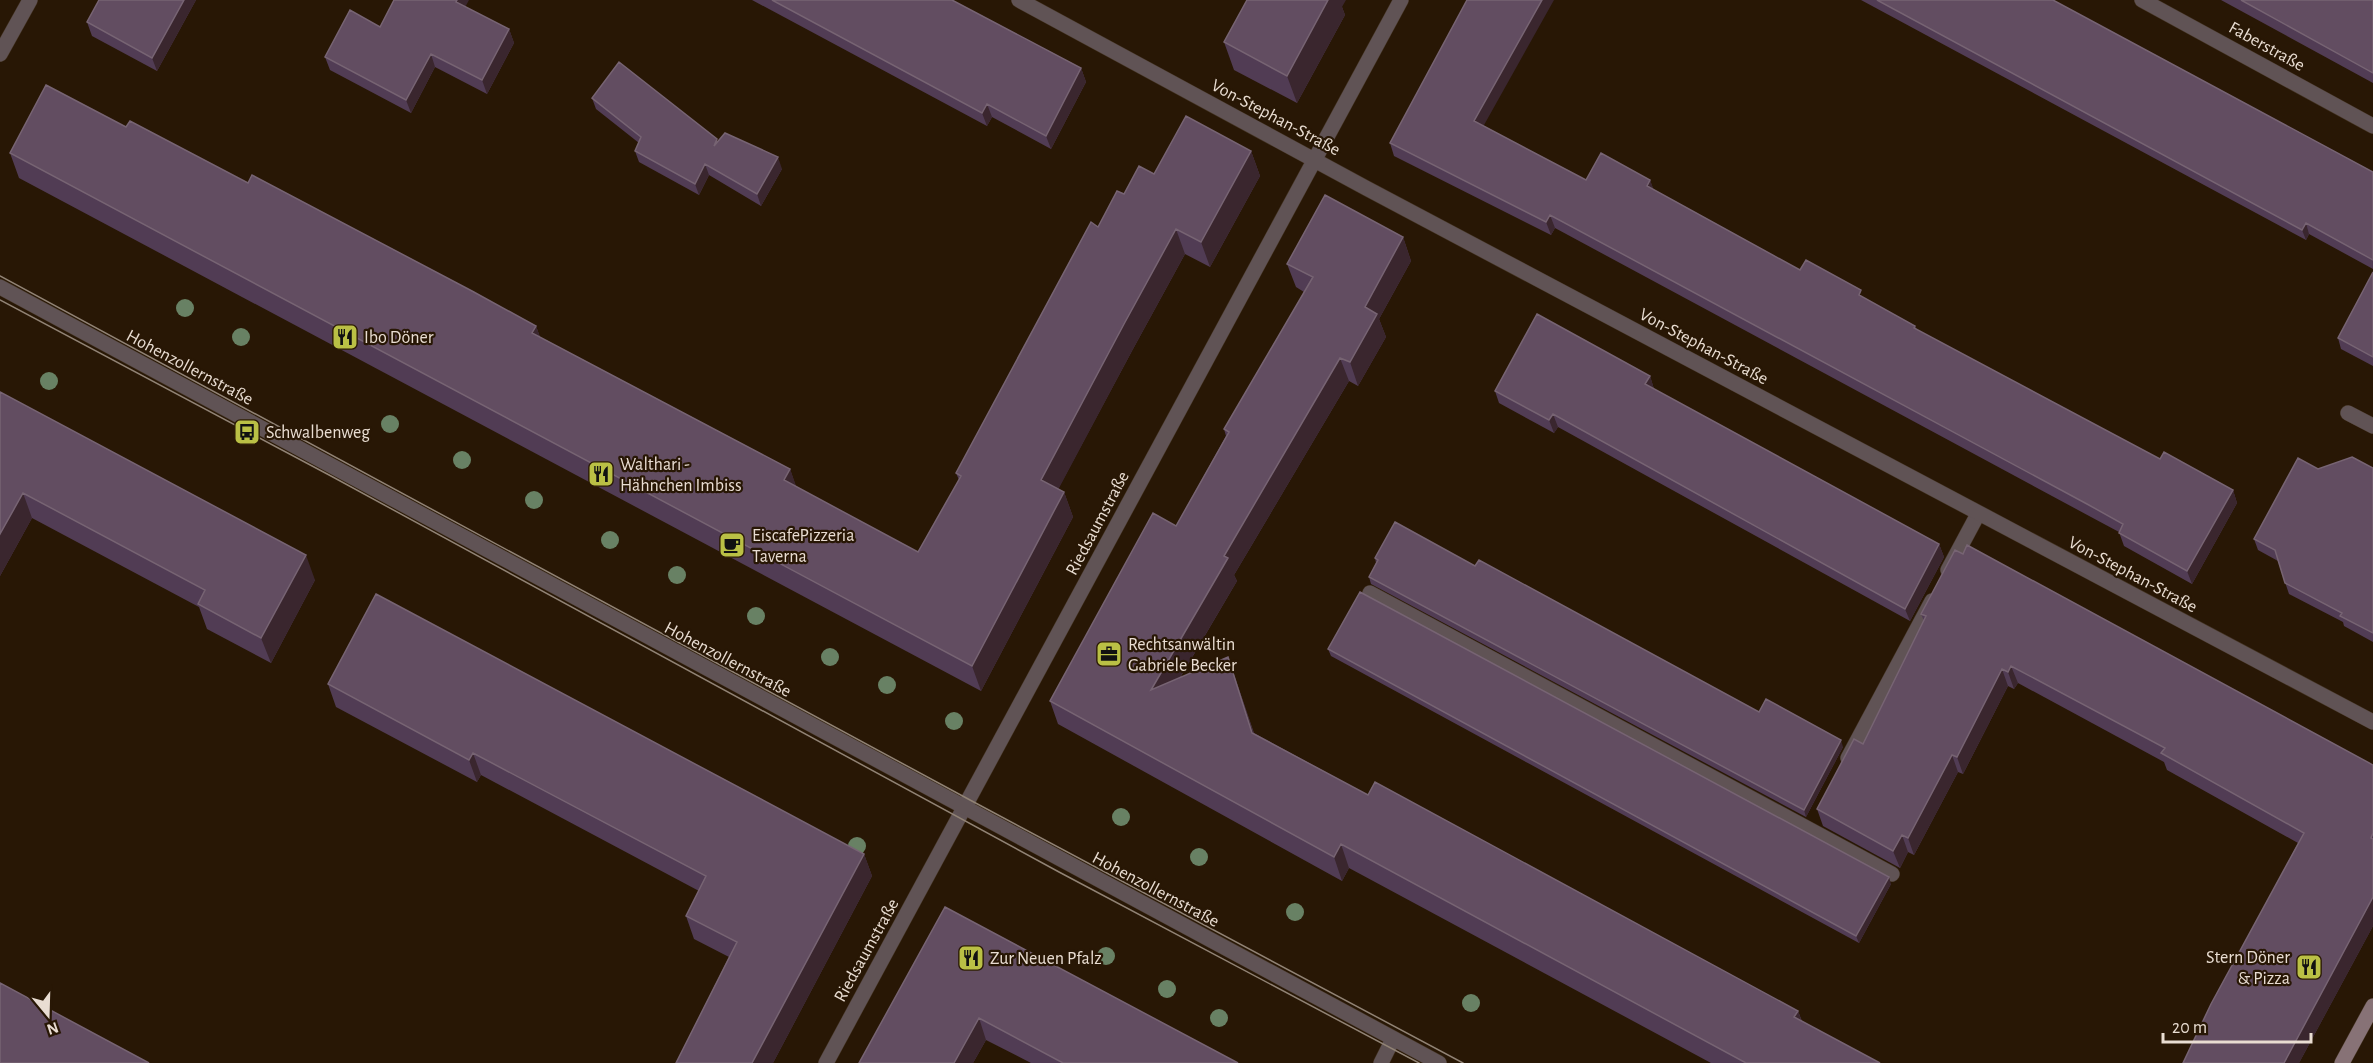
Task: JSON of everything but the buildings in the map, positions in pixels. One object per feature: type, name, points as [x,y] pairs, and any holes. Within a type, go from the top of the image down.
[{"type":"main road","points":[[2342,1063],[2373,1005]]},
{"type":"street","points":[[0,54],[30,0]]},
{"type":"street","name":"Von-Stephan-Straße","points":[[1019,0],[1978,514],[2373,722]]},
{"type":"street","name":"Riedsaumstraße","points":[[826,1063],[1401,0]]},
{"type":"street","name":"Faberstraße","points":[[2142,0],[2373,126]]},
{"type":"street","name":"Hohenzollernstraße","points":[[0,287],[1439,1063]]},
{"type":"street","points":[[2348,413],[2373,426]]},
{"type":"street","points":[[1838,777],[1978,514]]},
{"type":"street","points":[[1370,593],[1813,824],[1892,874]]},
{"type":"street","points":[[1381,1063],[1394,1039]]},
{"type":"tram line","points":[[0,276],[970,800],[1463,1063]]},
{"type":"tram line","points":[[0,300],[331,476],[1059,872],[1419,1063]]},
{"type":"place","name":"Ibo Döner","points":[[345,337]]},
{"type":"place","name":"Schwalbenweg","points":[[247,432]]},
{"type":"place","name":"Walthari - Hähnchen Imbiss","points":[[601,474]]},
{"type":"place","name":"EiscafePizzeria Taverna","points":[[732,545]]},
{"type":"place","name":"Rechtsanwältin Gabriele Becker","points":[[1109,654]]},
{"type":"place","name":"Zur Neuen Pfalz","points":[[971,958]]},
{"type":"place","name":"Stern Döner & Pizza","points":[[2309,967]]}]
